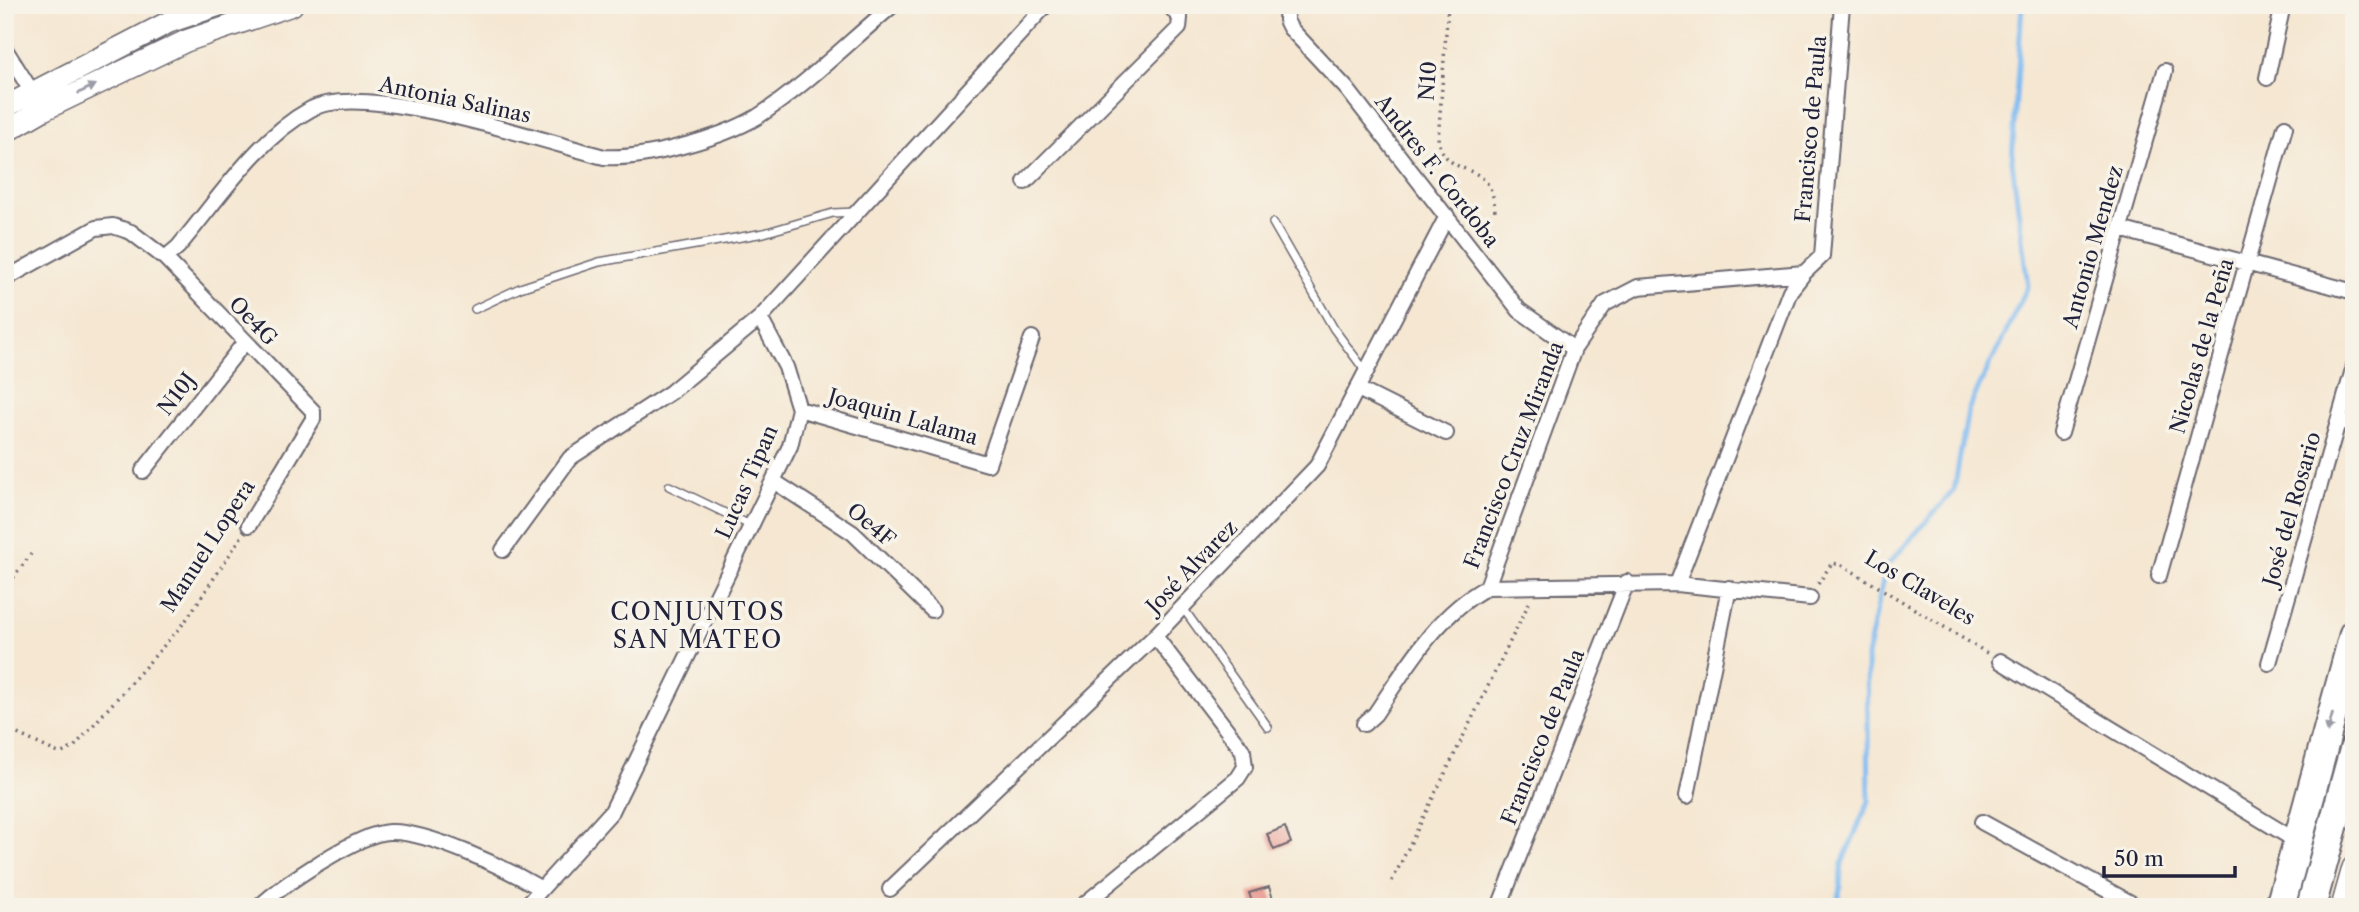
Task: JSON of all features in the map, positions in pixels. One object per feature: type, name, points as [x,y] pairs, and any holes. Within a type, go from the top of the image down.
[{"type":"highway","points":[[2280,907],[2354,634]]},
{"type":"highway","points":[[2311,907],[2354,750]]},
{"type":"main road","points":[[2343,907],[2354,868]]},
{"type":"street","points":[[5,107],[169,22],[219,5]]},
{"type":"street","points":[[5,132],[43,110],[186,41],[292,5]]},
{"type":"street","name":"Antonia Salinas","points":[[165,258],[178,247],[271,138],[320,106],[339,103],[384,103],[464,120],[604,157],[635,156],[686,144],[755,118],[893,5]]},
{"type":"street","points":[[503,550],[570,458],[671,392],[760,318],[1046,5]]},
{"type":"street","points":[[1025,182],[1179,28],[1180,18],[1169,5]]},
{"type":"street","name":"Andres F. Cordoba","points":[[1287,5],[1286,20],[1290,28],[1347,89],[1519,310],[1574,349]]},
{"type":"street","name":"Francisco de Paula","points":[[1804,273],[1822,256],[1842,5]]},
{"type":"street","points":[[2267,78],[2283,5]]},
{"type":"street","points":[[5,49],[43,110]]},
{"type":"street","name":"Antonio Mendez","points":[[2061,433],[2165,71]]},
{"type":"street","name":"Nicolas de la Peña","points":[[2159,576],[2285,127]]},
{"type":"street","name":"José Alvarez","points":[[890,889],[1155,636],[1317,466],[1447,216]]},
{"type":"street","points":[[5,279],[96,228],[131,232],[165,258]]},
{"type":"street","points":[[2120,229],[2354,292]]},
{"type":"street","name":"Oe4G","points":[[165,258],[244,343],[313,411]]},
{"type":"street","points":[[1677,584],[1790,291],[1804,273]]},
{"type":"street","name":"Francisco Cruz Miranda","points":[[1364,723],[1375,714],[1438,624],[1468,597],[1487,587],[1574,349],[1605,304],[1638,287],[1804,273]]},
{"type":"street","name":"Lucas Tipan","points":[[525,907],[612,811],[775,482],[790,446],[799,409],[786,367],[760,318]]},
{"type":"street","name":"Joaquin Lalama","points":[[799,409],[988,464],[1032,338]]},
{"type":"street","name":"N10J","points":[[143,471],[244,343]]},
{"type":"street","name":"José del Rosario","points":[[2269,663],[2354,366]]},
{"type":"street","points":[[1358,389],[1446,433]]},
{"type":"street","name":"Manuel Lopera","points":[[249,525],[313,419],[313,411]]},
{"type":"street","points":[[2339,420],[2354,425]]},
{"type":"street","name":"Oe4F","points":[[775,482],[853,533],[932,610]]},
{"type":"street","points":[[1487,587],[1627,582],[1729,588],[1810,598]]},
{"type":"street","name":"Francisco de Paula","points":[[1499,907],[1627,582]]},
{"type":"street","points":[[1687,796],[1729,588]]},
{"type":"street","points":[[1081,907],[1238,778],[1245,767],[1242,751],[1155,636]]},
{"type":"street","points":[[2000,661],[2298,842]]},
{"type":"street","points":[[1982,822],[2138,907]]},
{"type":"street","points":[[259,907],[316,866],[361,840],[386,832],[408,832],[520,876],[540,888]]},
{"type":"lane","points":[[475,309],[520,288],[599,261],[764,233],[833,213],[857,212]]},
{"type":"lane","points":[[1273,223],[1334,329],[1366,372]]},
{"type":"lane","points":[[669,486],[752,526]]},
{"type":"lane","points":[[1183,607],[1268,727]]},
{"type":"path","name":"N10","points":[[1448,5],[1438,141],[1442,153],[1451,162],[1482,175],[1490,184],[1495,213]]},
{"type":"path","name":"Manuel Lopera","points":[[5,728],[62,753],[74,747],[184,623],[249,525]]},
{"type":"path","points":[[5,589],[31,554]]},
{"type":"path","name":"Los Claveles","points":[[1810,598],[1832,563],[1851,570],[2000,661]]},
{"type":"path","points":[[1392,881],[1537,587]]},
{"type":"building","points":[[1285,827],[1291,843],[1274,850],[1267,834]]},
{"type":"building","points":[[1269,887],[1276,907],[1254,907],[1249,893]]},
{"type":"waterway","points":[[1838,907],[1842,863],[1869,801],[1867,656],[1886,567],[1954,490],[1968,410],[2028,286],[2012,161],[2022,5]]},
{"type":"district","name":"CONJUNTOS SAN MATEO","points":[[698,626]]}]
